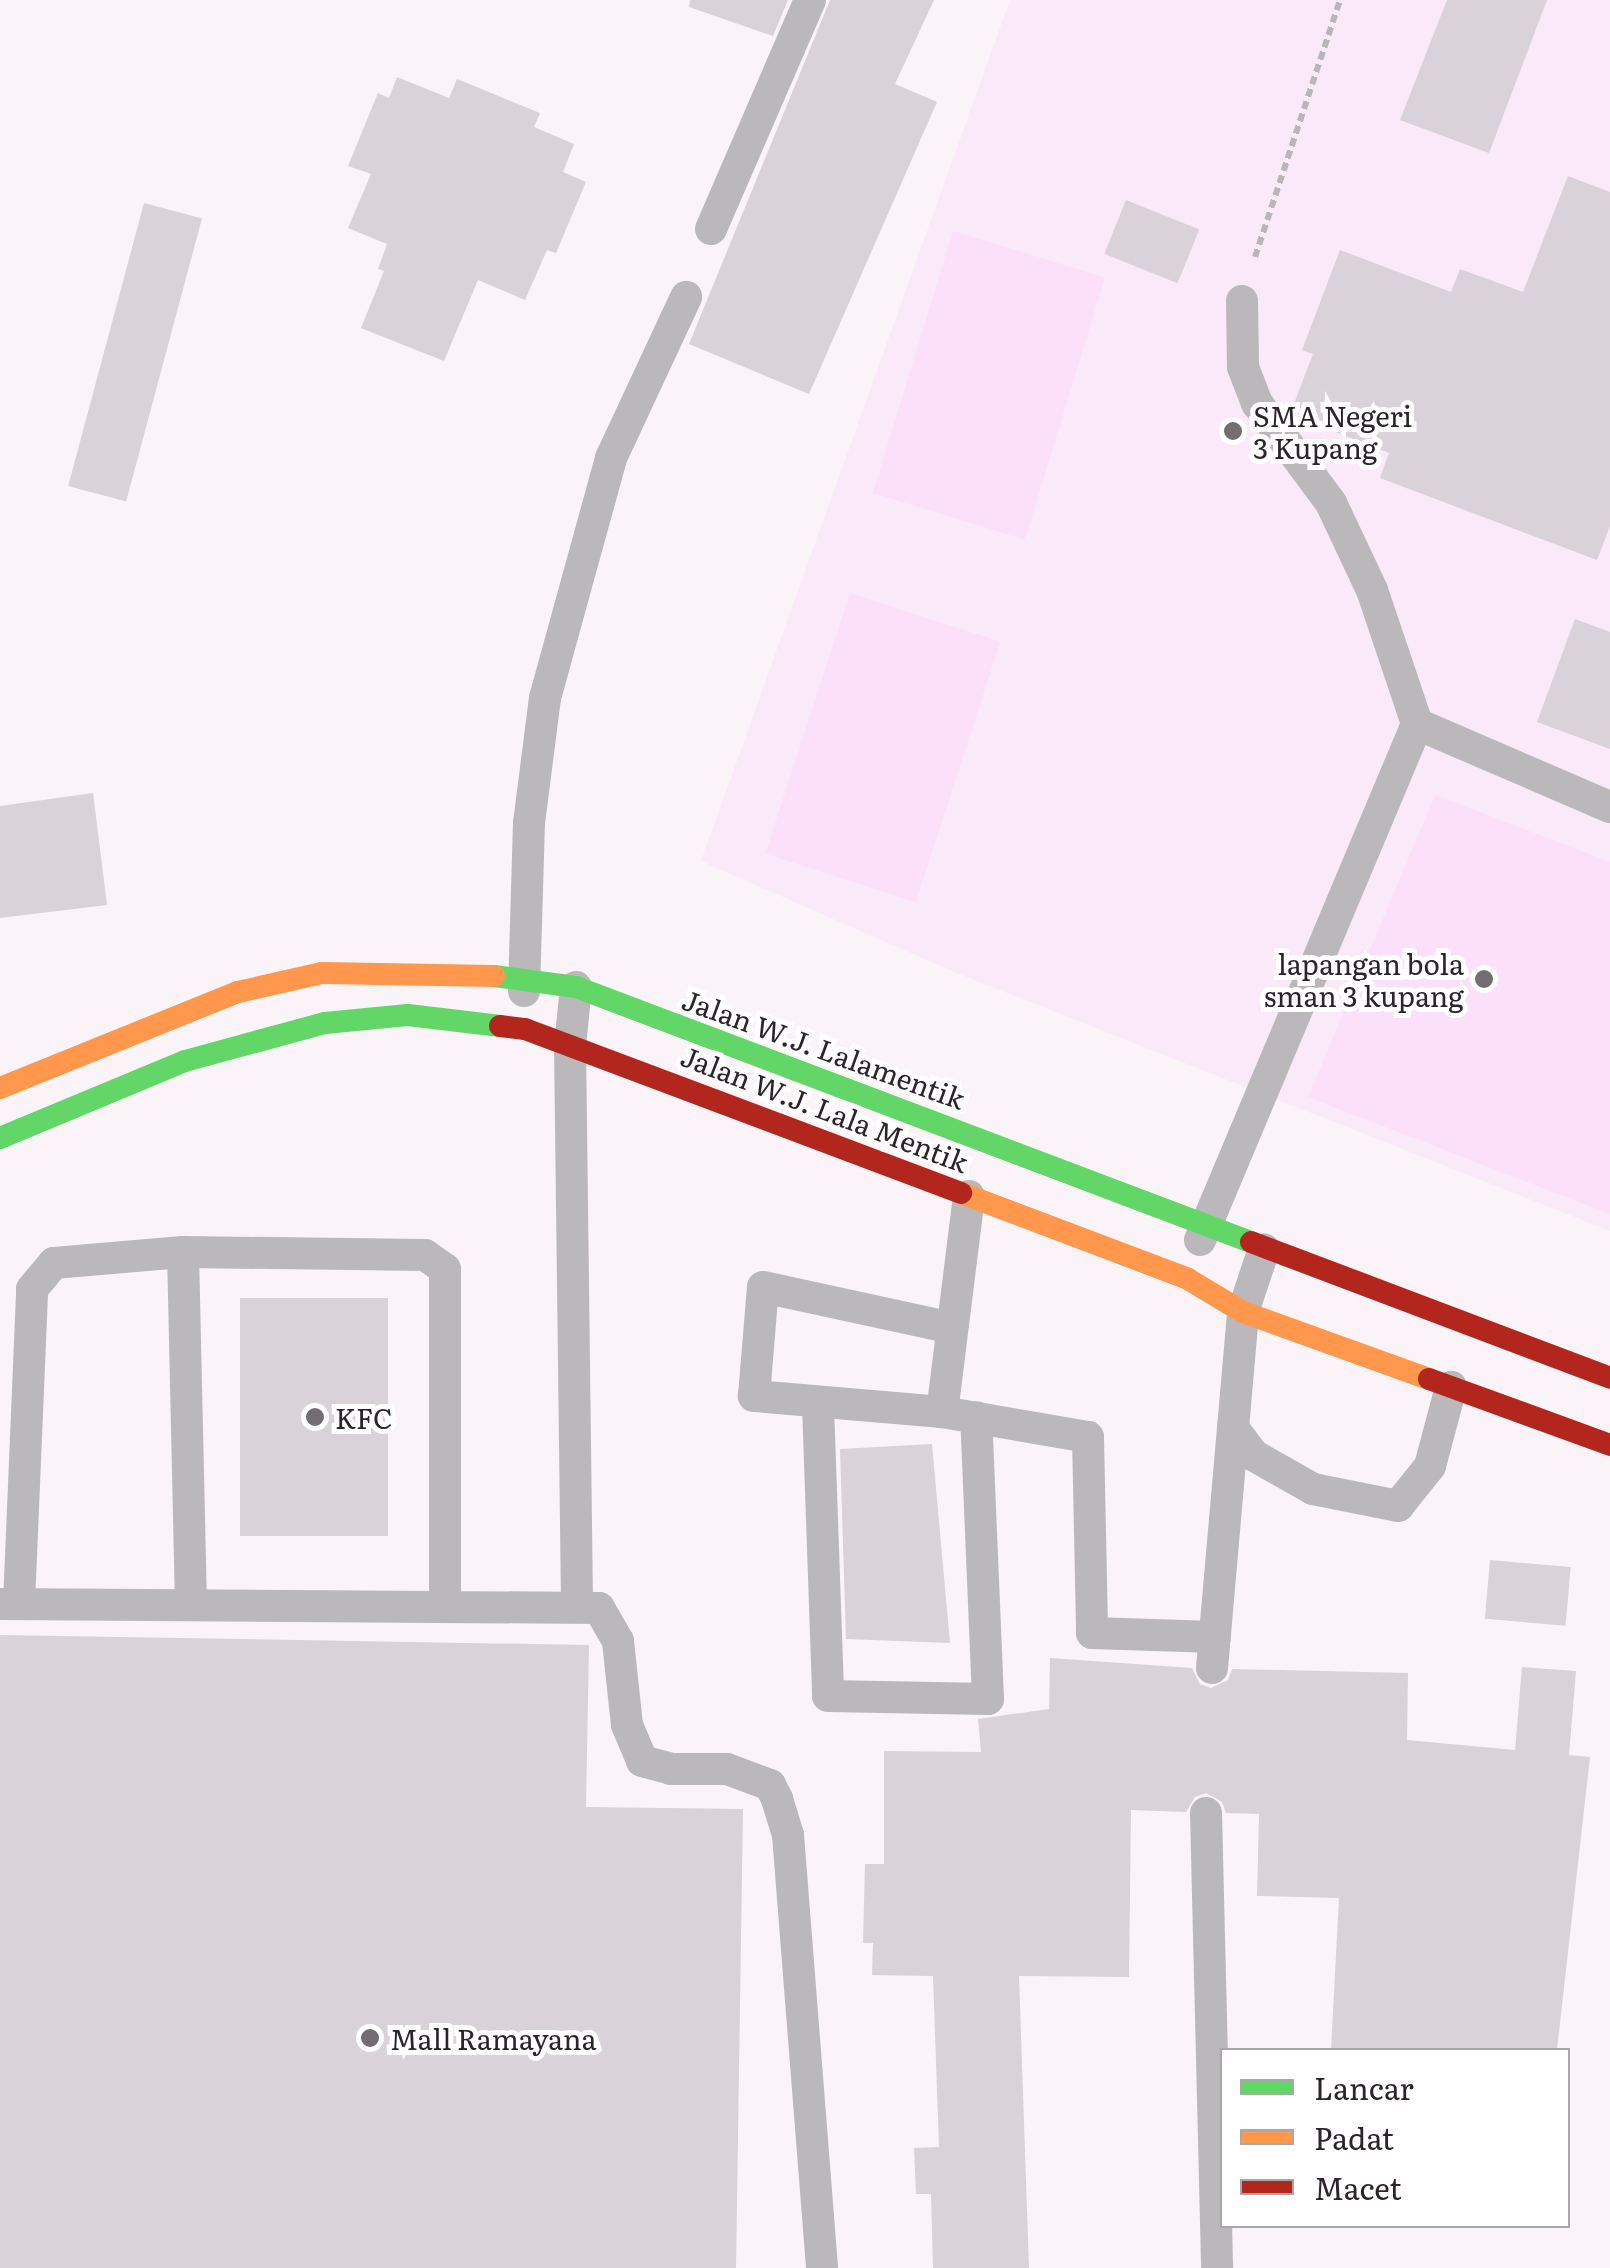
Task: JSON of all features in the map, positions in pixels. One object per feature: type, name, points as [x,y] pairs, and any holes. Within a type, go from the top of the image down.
[{"type":"main road","name":"Jalan W.J. Lalamentik","points":[[0,1088],[219,998],[322,973],[523,976],[576,987],[1206,1222],[1264,1248],[1610,1378]]},
{"type":"main road","name":"Jalan W.J. Lala Mentik","points":[[0,1138],[185,1060],[324,1024],[408,1015],[525,1029],[1188,1279],[1244,1312],[1610,1445]]},
{"type":"lane","points":[[711,228],[810,0]]},
{"type":"lane","points":[[525,1029],[523,976],[529,823],[545,698],[611,458],[686,297]]},
{"type":"lane","points":[[1188,1279],[1206,1222],[1418,724],[1372,590],[1332,503],[1257,403],[1244,367],[1242,301]]},
{"type":"lane","points":[[1418,724],[1610,807]]},
{"type":"lane","points":[[576,987],[570,1046],[577,1604]]},
{"type":"lane","points":[[942,1412],[969,1196]]},
{"type":"lane","points":[[952,1328],[763,1287],[754,1396],[818,1405],[942,1412],[1088,1436],[1092,1633],[1214,1653],[1244,1312],[1264,1248]]},
{"type":"lane","points":[[445,1604],[445,1269],[425,1255],[183,1252],[54,1263],[32,1289],[10,1604],[191,1604],[445,1604],[577,1604],[599,1608],[611,1621],[627,1725],[642,1761],[670,1769],[727,1769],[770,1785],[788,1836],[822,2268]]},
{"type":"lane","points":[[183,1252],[191,1604]]},
{"type":"lane","points":[[1233,1428],[1253,1455],[1312,1489],[1398,1506],[1430,1466],[1450,1387]]},
{"type":"lane","points":[[818,1405],[828,1696],[988,1699],[976,1418]]},
{"type":"lane","points":[[1206,1812],[1217,2268]]},
{"type":"path","points":[[1242,301],[1340,0]]},
{"type":"shaded area","name":"SMA Negeri 3 Kupang","points":[[1010,0],[1610,0],[1610,1231],[954,972],[701,861]]},
{"type":"shaded area","points":[[953,231],[1105,277],[1025,540],[873,493]]},
{"type":"shaded area","points":[[850,593],[1000,642],[916,902],[765,854]]},
{"type":"shaded area","name":"lapangan bola sman 3 kupang","points":[[1435,795],[1610,862],[1610,1214],[1308,1097]]},
{"type":"building","points":[[690,0],[788,0],[773,36],[689,7]]},
{"type":"building","points":[[830,0],[934,0],[895,84],[937,102],[809,394],[689,344]]},
{"type":"building","points":[[1447,0],[1547,0],[1489,153],[1400,120]]},
{"type":"building","points":[[397,77],[449,98],[457,79],[540,113],[534,127],[574,144],[563,172],[586,182],[556,253],[547,250],[525,300],[478,280],[444,361],[361,328],[384,271],[378,269],[387,244],[348,228],[371,174],[348,166],[378,93],[389,98]]},
{"type":"building","points":[[1568,176],[1610,192],[1610,526],[1597,560],[1380,478],[1389,453],[1290,414],[1313,354],[1302,350],[1340,250],[1451,292],[1460,269],[1523,292]]},
{"type":"building","points":[[1126,200],[1199,230],[1178,283],[1104,254]]},
{"type":"building","points":[[144,203],[202,219],[126,502],[68,486]]},
{"type":"building","points":[[1575,619],[1610,632],[1610,749],[1537,722]]},
{"type":"building","points":[[93,793],[107,905],[0,918],[0,806]]},
{"type":"building","name":"KFC","points":[[240,1298],[388,1298],[388,1536],[240,1536]]},
{"type":"building","points":[[932,1444],[950,1643],[846,1639],[840,1449]]},
{"type":"building","points":[[1490,1560],[1571,1567],[1566,1626],[1485,1619]]},
{"type":"building","name":"Mall Ramayana","points":[[0,1635],[589,1645],[586,1807],[743,1809],[736,2268],[0,2268]]},
{"type":"building","points":[[1050,1658],[1192,1668],[1200,1684],[1211,1688],[1228,1680],[1232,1669],[1408,1673],[1407,1740],[1515,1750],[1522,1667],[1576,1671],[1569,1755],[1590,1757],[1557,2048],[1331,2048],[1339,1898],[1257,1896],[1259,1814],[1226,1813],[1222,1802],[1206,1793],[1195,1797],[1186,1812],[1131,1810],[1129,1977],[1019,1976],[1029,2268],[933,2268],[931,2194],[916,2194],[914,2148],[939,2147],[933,1976],[872,1975],[873,1943],[863,1943],[865,1864],[884,1864],[884,1751],[981,1752],[978,1719],[1049,1709]]},
{"type":"traffic: fast","points":[[494,976],[576,987],[1251,1242]]},
{"type":"traffic: fast","points":[[0,1138],[185,1061],[325,1023],[408,1015],[500,1026]]},
{"type":"traffic: slow","points":[[0,1088],[238,992],[322,973],[494,976]]},
{"type":"traffic: slow","points":[[961,1193],[1188,1279],[1243,1312],[1429,1379]]},
{"type":"traffic: jam","points":[[500,1026],[525,1029],[961,1193]]},
{"type":"traffic: jam","points":[[1251,1242],[1610,1378]]},
{"type":"traffic: jam","points":[[1429,1379],[1610,1445]]},
{"type":"place","name":"SMA Negeri 3 Kupang","points":[[1233,431]]},
{"type":"place","name":"lapangan bola sman 3 kupang","points":[[1484,979]]},
{"type":"place","name":"KFC","points":[[315,1417]]},
{"type":"place","name":"Mall Ramayana","points":[[370,2038]]}]
